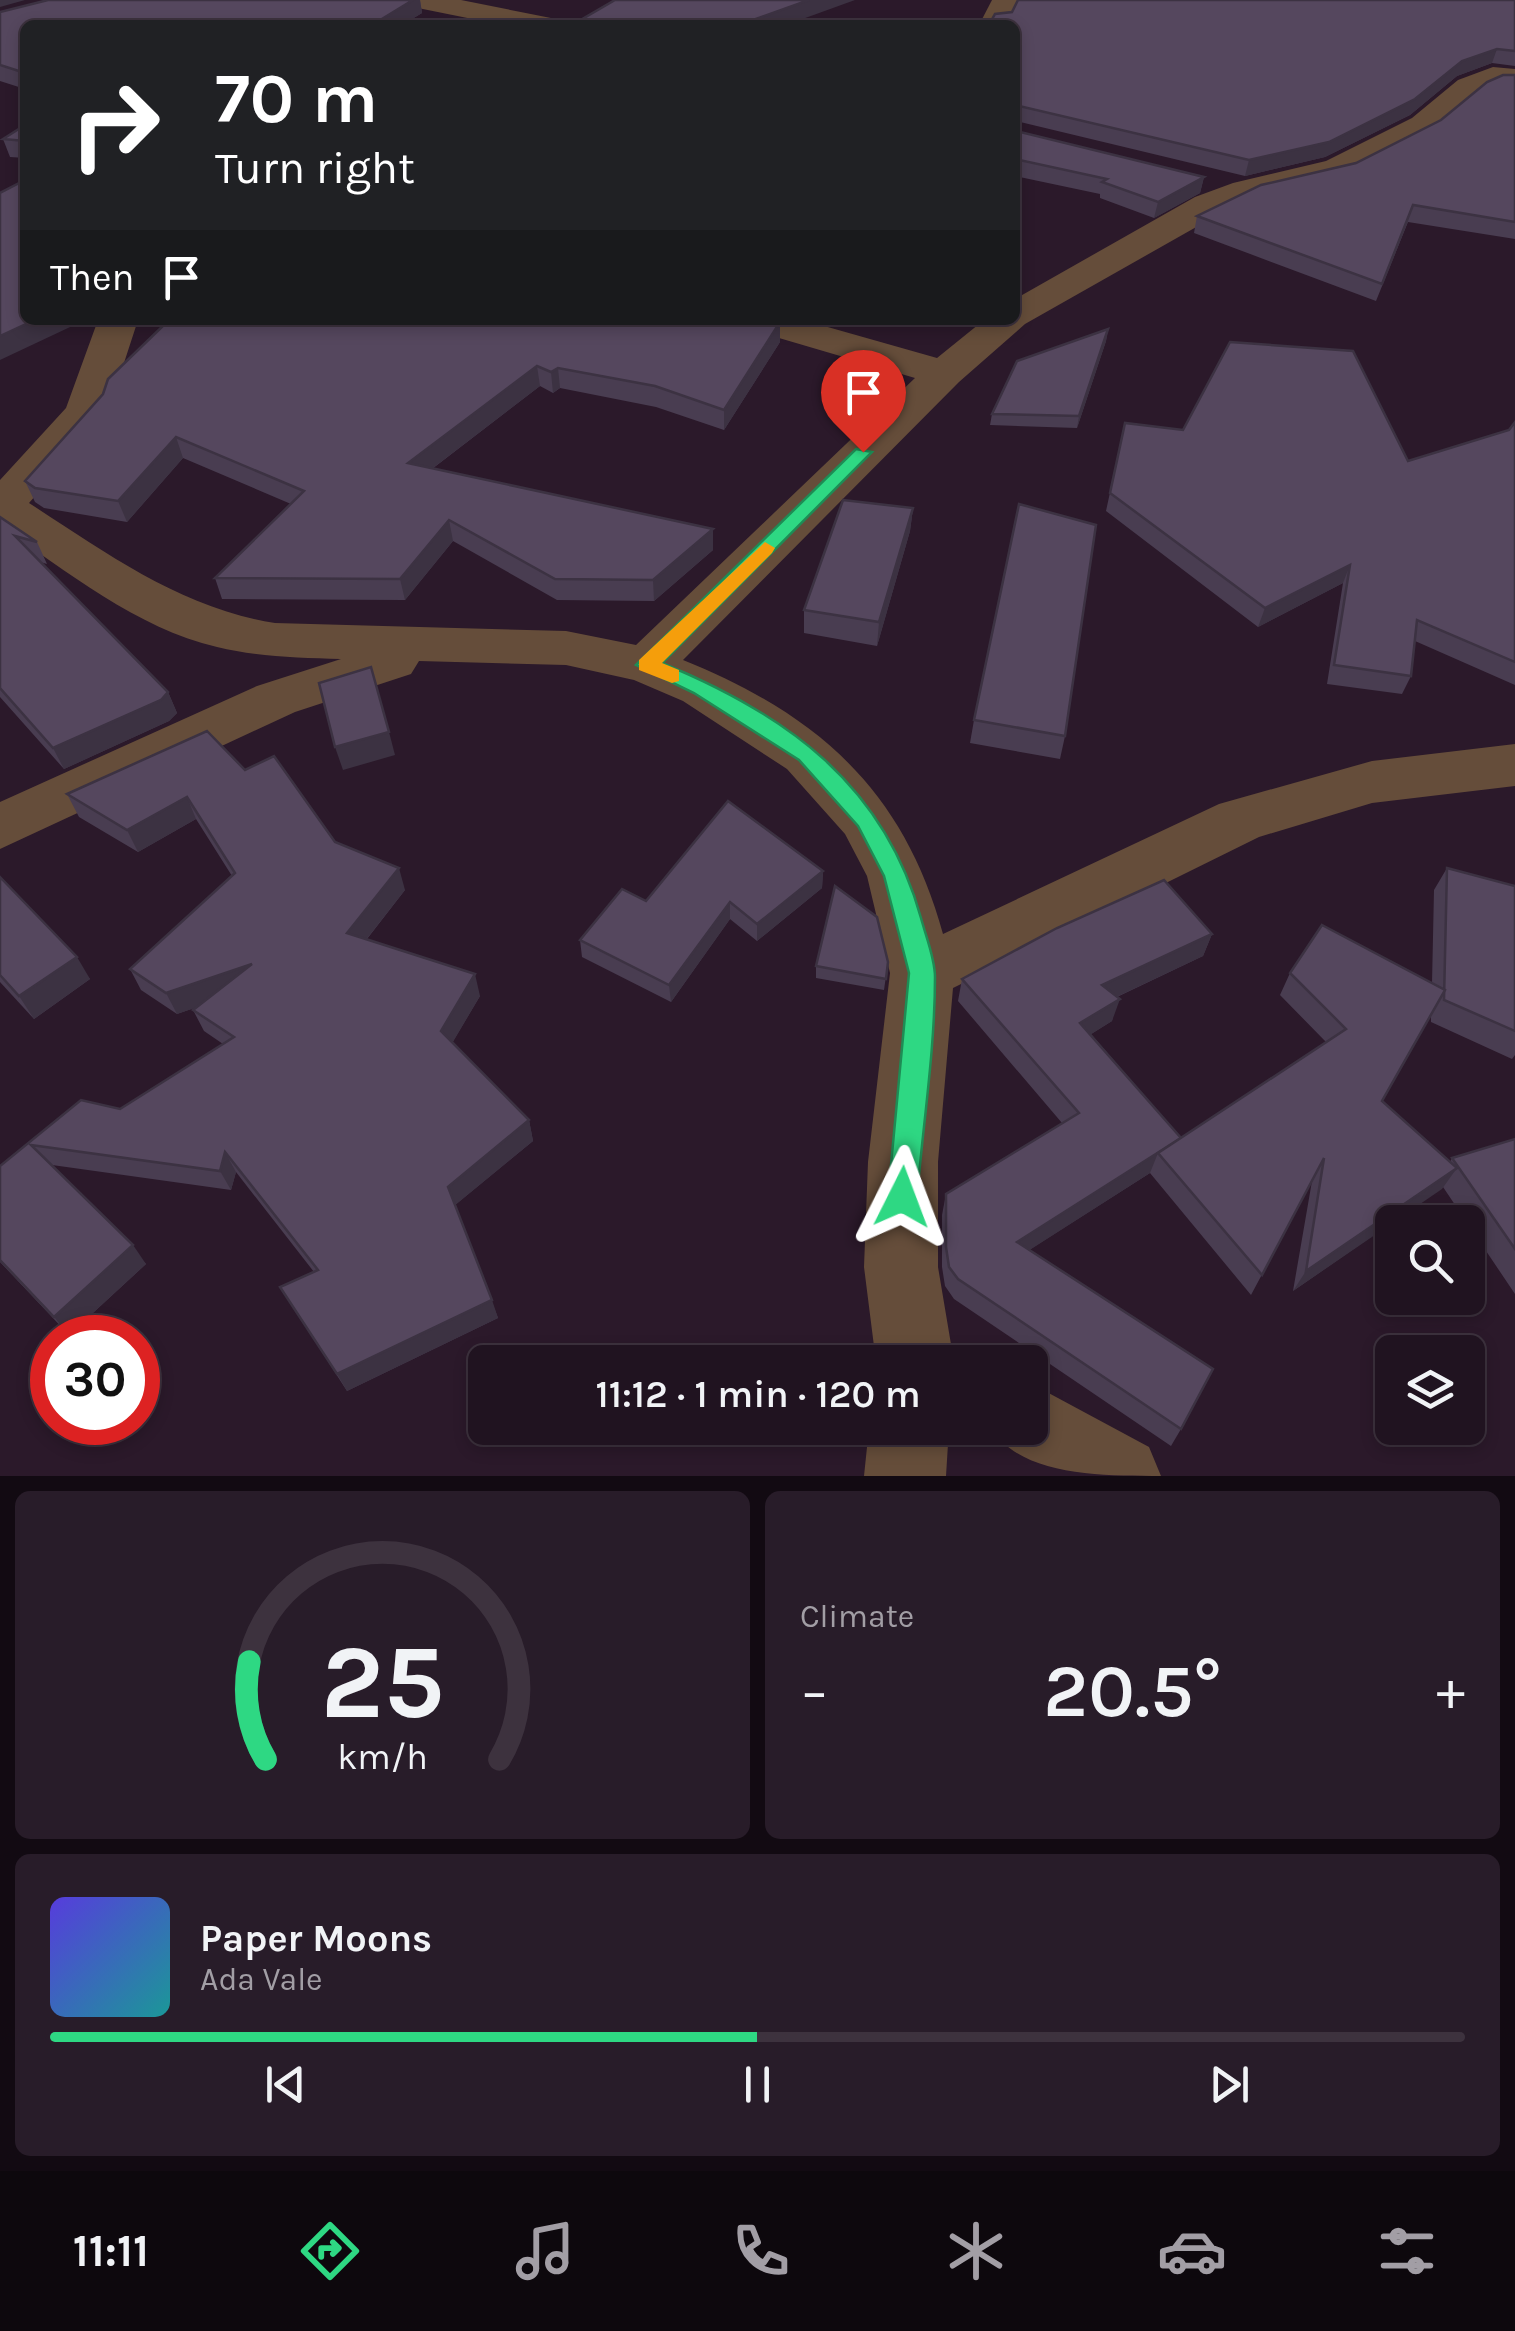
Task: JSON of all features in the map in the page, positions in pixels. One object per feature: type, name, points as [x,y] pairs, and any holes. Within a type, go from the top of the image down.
[{"type":"street","points":[[418,0],[542,16]]},
{"type":"street","points":[[1020,305],[1208,205],[1245,190],[1337,169],[1423,125],[1469,88],[1493,76],[1515,78]]},
{"type":"street","points":[[1188,176],[1245,190]]},
{"type":"street","points":[[116,325],[86,412],[4,502],[6,509],[138,596],[219,631],[275,640],[566,648],[647,665],[702,688],[807,754],[867,820],[897,876],[922,973],[903,1179],[902,1267],[913,1345]]},
{"type":"street","points":[[776,325],[944,373]]},
{"type":"street","points":[[647,665],[997,325]]},
{"type":"street","points":[[0,827],[276,699],[447,644]]},
{"type":"street","points":[[922,973],[1240,820],[1372,782],[1515,766]]},
{"type":"street","points":[[1048,1434],[1120,1476]]},
{"type":"street","points":[[905,1476],[909,1445]]},
{"type":"building","points":[[48,0],[413,0],[380,20],[20,20],[20,71],[0,65],[0,12]]},
{"type":"building","points":[[615,0],[809,0],[753,20],[581,20]]},
{"type":"building","points":[[1018,0],[1515,0],[1515,51],[1497,49],[1462,61],[1415,99],[1329,142],[1249,160],[1020,106],[1020,20],[992,20],[995,14],[1012,12]]},
{"type":"building","points":[[1515,75],[1515,222],[1413,205],[1382,284],[1197,216],[1261,185],[1356,163],[1441,120],[1487,82]]},
{"type":"building","points":[[20,128],[20,141],[3,139]]},
{"type":"building","points":[[1020,132],[1204,177],[1158,202],[1102,182],[1107,179],[1020,160]]},
{"type":"building","points":[[20,183],[20,325],[24,325],[0,336],[0,193]]},
{"type":"building","points":[[164,325],[778,325],[724,410],[655,386],[558,368],[551,372],[537,366],[408,463],[713,529],[653,580],[555,579],[449,520],[400,579],[215,578],[304,491],[176,437],[118,501],[35,488],[25,481],[103,394],[108,379]]},
{"type":"building","points":[[1108,329],[1079,416],[992,414],[1017,361]]},
{"type":"building","points":[[1230,342],[1353,351],[1408,461],[1509,430],[1515,422],[1515,662],[1417,620],[1411,676],[1334,665],[1350,565],[1265,608],[1110,493],[1125,423],[1183,430]]},
{"type":"building","points":[[843,500],[913,508],[879,622],[804,610]]},
{"type":"building","points":[[1019,504],[1096,525],[1065,736],[974,720]]},
{"type":"building","points":[[0,517],[37,542],[15,536],[168,692],[161,700],[53,748],[0,688]]},
{"type":"building","points":[[371,667],[389,732],[335,747],[319,683]]},
{"type":"building","points":[[207,731],[245,770],[274,756],[335,842],[399,868],[347,933],[475,974],[441,1031],[529,1120],[448,1187],[492,1300],[337,1374],[280,1287],[318,1270],[225,1152],[220,1171],[31,1145],[133,1245],[56,1315],[0,1260],[0,1166],[81,1100],[120,1109],[234,1037],[193,1010],[252,964],[166,993],[130,969],[235,873],[187,797],[127,830],[67,794]]},
{"type":"building","points":[[728,801],[823,871],[757,924],[730,902],[669,985],[580,940],[622,889],[646,901]]},
{"type":"building","points":[[1447,868],[1515,886],[1515,1031],[1444,1000]]},
{"type":"building","points":[[0,877],[77,957],[19,996],[0,975]]},
{"type":"building","points":[[1164,880],[1212,934],[1102,985],[1120,999],[1080,1023],[1181,1138],[1017,1242],[1213,1369],[1181,1429],[958,1279],[949,1267],[946,1247],[946,1194],[1079,1113],[962,979],[1057,928]]},
{"type":"building","points":[[835,886],[877,917],[888,962],[886,979],[816,966]]},
{"type":"building","points":[[1322,925],[1445,990],[1382,1101],[1457,1168],[1403,1205],[1375,1205],[1375,1224],[1306,1271],[1324,1158],[1262,1275],[1158,1153],[1346,1029],[1290,973]]},
{"type":"building","points":[[1515,1139],[1515,1249],[1485,1205],[1452,1158]]},
{"type":"slow traffic","points":[[672,675],[647,665],[765,548]]},
{"type":"route","points":[[863,452],[647,665],[702,688],[807,754],[867,820],[897,876],[922,973],[902,1197]]}]
